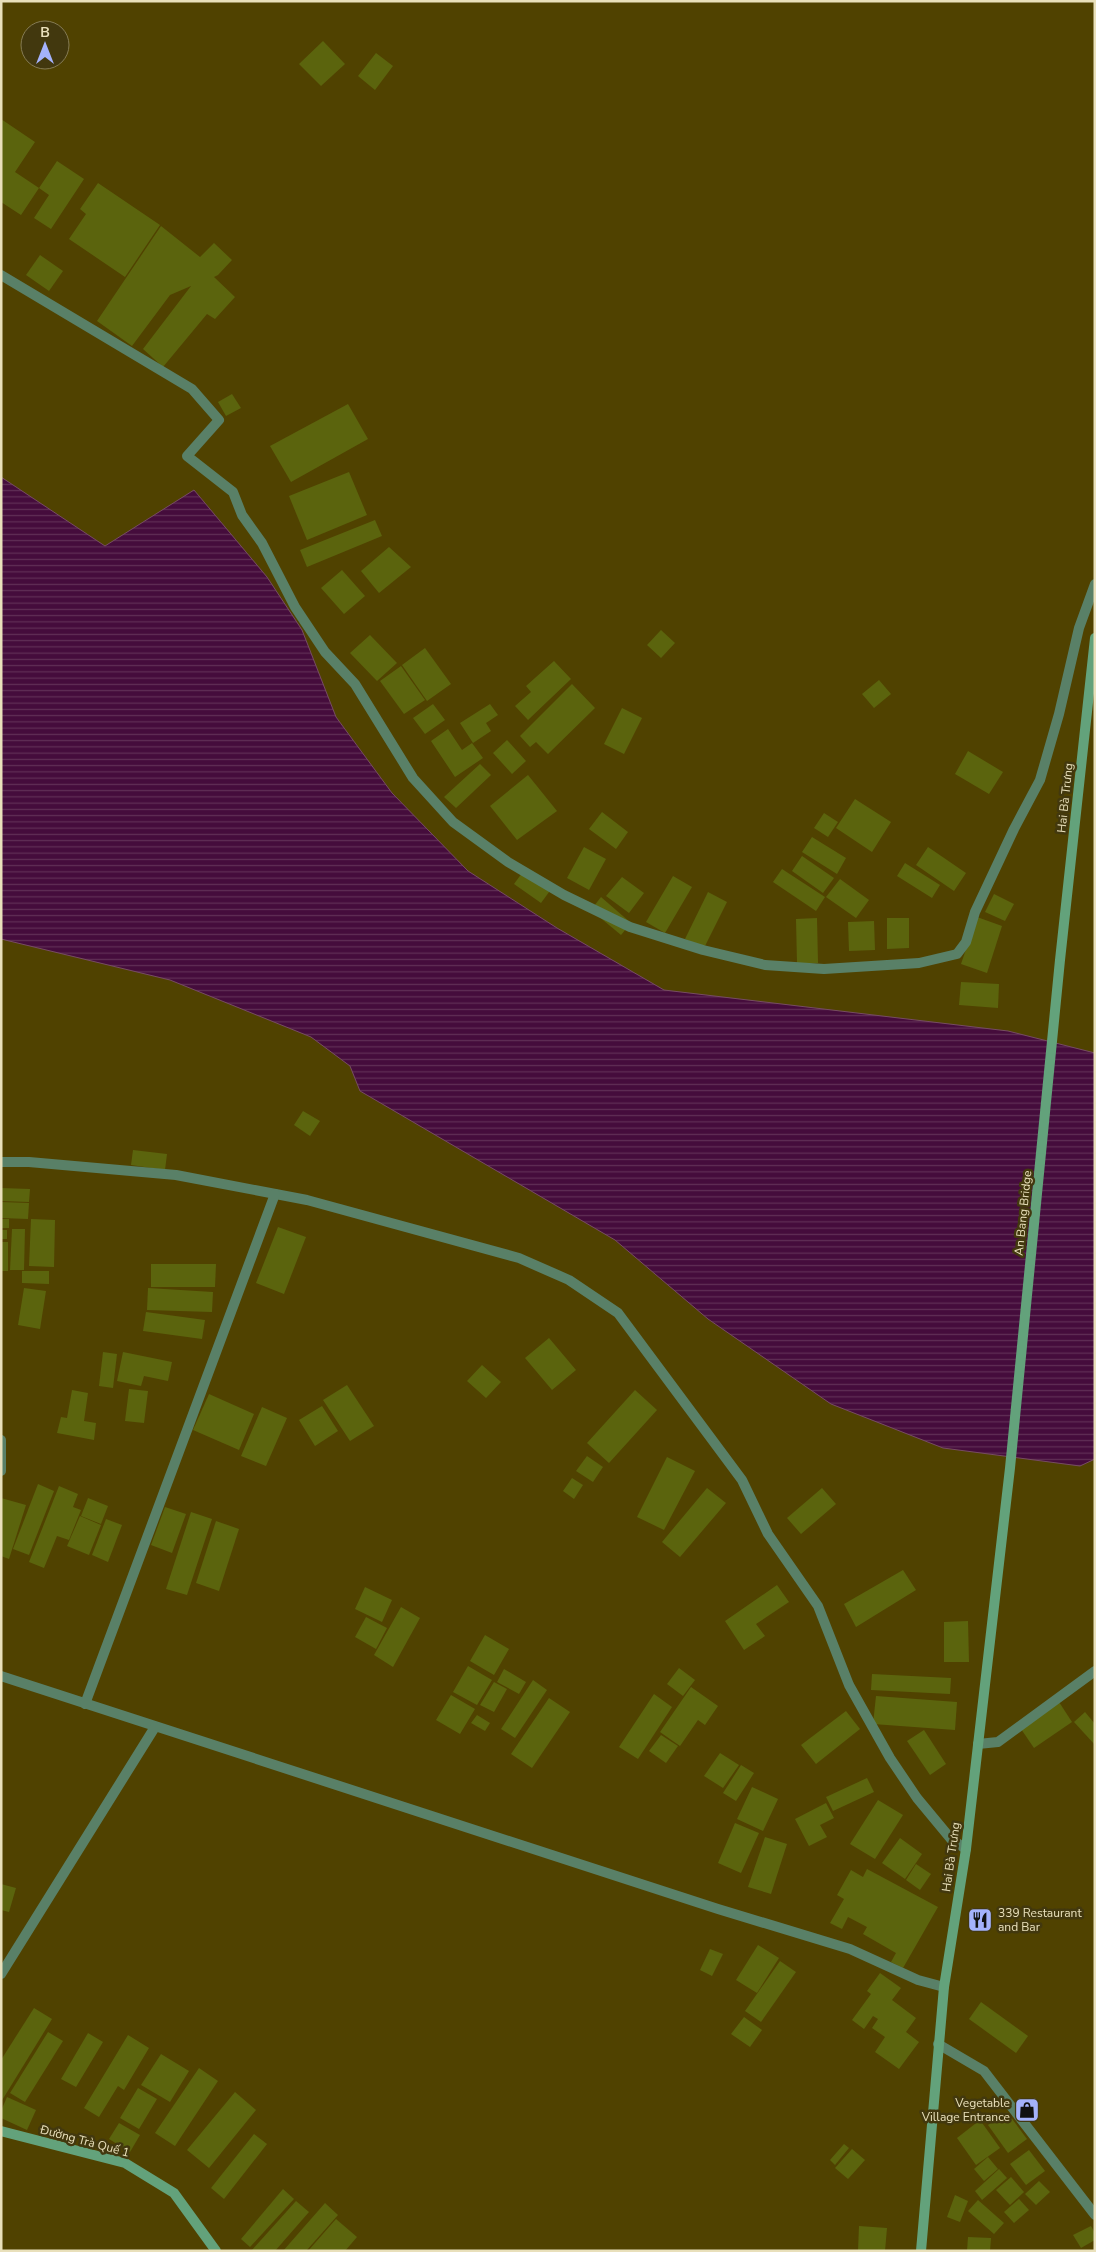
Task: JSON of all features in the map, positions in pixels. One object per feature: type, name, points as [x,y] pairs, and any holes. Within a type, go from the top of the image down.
[{"type":"street","points":[[1,275],[192,389],[219,420],[187,456],[233,492],[242,515],[262,543],[295,607],[324,652],[355,684],[413,778],[453,822],[508,862],[564,895],[630,927],[703,950],[765,965],[824,969],[919,962],[957,954],[966,942],[975,912],[1014,829],[1040,780],[1059,714],[1078,628],[1095,584]]},
{"type":"street","name":"Hai Bà Trưng","points":[[1060,960],[1095,638]]},
{"type":"street","name":"An Bang Bridge","points":[[1010,1468],[1060,960]]},
{"type":"street","points":[[1,1162],[30,1162],[176,1175],[307,1200],[519,1258],[569,1280],[618,1313],[742,1480],[768,1534],[818,1606],[849,1685],[890,1758],[918,1798],[951,1839],[966,1849]]},
{"type":"street","points":[[85,1704],[275,1194]]},
{"type":"street","points":[[1,1440],[1,1471]]},
{"type":"street","name":"Hai Bà Trưng","points":[[921,2251],[944,1987],[966,1849],[1010,1468]]},
{"type":"street","points":[[978,1744],[998,1742],[1095,1671]]},
{"type":"street","points":[[1,1676],[718,1909],[850,1949],[918,1980],[944,1987]]},
{"type":"street","points":[[1,1974],[155,1727]]},
{"type":"street","points":[[938,2044],[984,2071],[1095,2215]]},
{"type":"street","name":"Đường Trà Quế 1","points":[[1,2131],[125,2162],[174,2193],[216,2251]]},
{"type":"shaded area","points":[[1,477],[105,546],[194,490],[267,577],[302,630],[336,717],[392,793],[468,871],[557,928],[664,990],[1008,1031],[1095,1053],[1095,1459],[1080,1466],[943,1448],[831,1404],[708,1319],[615,1240],[360,1091],[350,1066],[311,1037],[170,980],[1,939]]},
{"type":"building","points":[[323,41],[345,64],[321,86],[299,64]]},
{"type":"building","points":[[376,53],[393,66],[375,90],[358,76]]},
{"type":"building","points":[[1,119],[35,142],[15,172],[39,188],[21,215],[1,202]]},
{"type":"building","points":[[57,161],[84,179],[51,229],[34,218],[49,195],[39,188]]},
{"type":"building","points":[[98,183],[160,225],[125,277],[69,239],[86,214],[80,209]]},
{"type":"building","points":[[161,226],[200,257],[214,243],[232,260],[214,277],[235,297],[215,319],[207,314],[163,367],[143,349],[191,286],[170,295],[132,346],[97,321]]},
{"type":"building","points":[[40,255],[63,271],[49,291],[26,275]]},
{"type":"building","points":[[232,394],[241,408],[226,416],[218,402]]},
{"type":"building","points":[[348,404],[368,439],[291,482],[270,446]]},
{"type":"building","points":[[349,472],[367,515],[307,540],[289,496]]},
{"type":"building","points":[[375,520],[382,536],[307,567],[300,550]]},
{"type":"building","points":[[389,547],[411,567],[379,593],[361,571]]},
{"type":"building","points":[[342,570],[365,596],[344,614],[321,588]]},
{"type":"building","points":[[661,630],[675,643],[661,658],[647,645]]},
{"type":"building","points":[[370,635],[397,663],[377,681],[350,653]]},
{"type":"building","points":[[425,648],[451,684],[427,701],[402,665]]},
{"type":"building","points":[[554,661],[571,679],[528,720],[515,706],[531,692],[526,686]]},
{"type":"building","points":[[401,666],[425,700],[404,714],[380,681]]},
{"type":"building","points":[[879,680],[891,694],[874,708],[862,694]]},
{"type":"building","points":[[572,684],[595,708],[548,754],[536,742],[530,747],[520,736]]},
{"type":"building","points":[[433,704],[445,720],[425,734],[413,718]]},
{"type":"building","points":[[490,704],[498,715],[486,723],[491,731],[473,743],[460,723]]},
{"type":"building","points":[[622,708],[642,718],[624,754],[604,744]]},
{"type":"building","points":[[448,729],[462,750],[472,743],[483,758],[455,777],[431,741]]},
{"type":"building","points":[[507,740],[526,761],[512,774],[493,753]]},
{"type":"building","points":[[968,751],[1003,772],[989,794],[955,774]]},
{"type":"building","points":[[480,764],[491,775],[456,808],[444,797]]},
{"type":"building","points":[[528,775],[557,811],[517,840],[490,806]]},
{"type":"building","points":[[855,799],[891,822],[872,852],[836,828]]},
{"type":"building","points":[[602,812],[628,832],[616,849],[589,829]]},
{"type":"building","points":[[824,813],[838,822],[828,837],[814,828]]},
{"type":"building","points":[[812,837],[846,858],[837,874],[802,852]]},
{"type":"building","points":[[584,847],[606,859],[589,890],[567,878]]},
{"type":"building","points":[[928,847],[966,873],[954,891],[916,865]]},
{"type":"building","points":[[802,856],[834,878],[823,893],[792,871]]},
{"type":"building","points":[[905,863],[940,885],[932,898],[897,876]]},
{"type":"building","points":[[525,869],[552,888],[541,903],[514,884]]},
{"type":"building","points":[[782,869],[825,897],[816,911],[773,882]]},
{"type":"building","points":[[673,876],[692,887],[665,933],[646,922]]},
{"type":"building","points":[[622,877],[644,893],[629,913],[606,896]]},
{"type":"building","points":[[840,879],[869,900],[856,918],[826,897]]},
{"type":"building","points":[[708,892],[727,902],[704,948],[685,939]]},
{"type":"building","points":[[994,894],[1014,904],[1005,921],[985,912]]},
{"type":"building","points":[[601,897],[631,923],[621,935],[591,910]]},
{"type":"building","points":[[977,917],[1002,926],[987,973],[961,964]]},
{"type":"building","points":[[817,918],[818,963],[797,963],[796,919]]},
{"type":"building","points":[[887,918],[909,918],[909,948],[887,949]]},
{"type":"building","points":[[874,921],[875,950],[849,951],[848,922]]},
{"type":"building","points":[[961,982],[999,984],[998,1008],[959,1005]]},
{"type":"building","points":[[303,1111],[320,1121],[310,1136],[294,1125]]},
{"type":"building","points":[[133,1150],[167,1154],[165,1170],[131,1165]]},
{"type":"building","points":[[1,1188],[30,1189],[29,1202],[1,1201]]},
{"type":"building","points":[[1,1202],[29,1203],[28,1219],[1,1218]]},
{"type":"building","points":[[1,1219],[9,1219],[9,1228],[1,1228]]},
{"type":"building","points":[[31,1219],[55,1220],[54,1267],[29,1266]]},
{"type":"building","points":[[278,1227],[306,1237],[284,1294],[256,1283]]},
{"type":"building","points":[[12,1229],[25,1229],[24,1270],[10,1270]]},
{"type":"building","points":[[1,1230],[7,1230],[7,1239],[1,1239]]},
{"type":"building","points":[[1,1242],[8,1242],[8,1271],[1,1271]]},
{"type":"building","points":[[151,1264],[216,1264],[215,1287],[151,1287]]},
{"type":"building","points":[[22,1271],[49,1271],[49,1284],[22,1283]]},
{"type":"building","points":[[24,1288],[46,1291],[40,1329],[18,1325]]},
{"type":"building","points":[[148,1288],[213,1292],[212,1312],[147,1310]]},
{"type":"building","points":[[146,1312],[205,1320],[202,1339],[143,1331]]},
{"type":"building","points":[[549,1338],[576,1370],[552,1390],[525,1358]]},
{"type":"building","points":[[103,1352],[117,1354],[113,1388],[99,1386]]},
{"type":"building","points":[[123,1352],[172,1362],[168,1381],[144,1376],[141,1386],[117,1381]]},
{"type":"building","points":[[482,1365],[501,1382],[486,1398],[467,1381]]},
{"type":"building","points":[[347,1385],[374,1426],[350,1441],[323,1400]]},
{"type":"building","points":[[129,1389],[148,1391],[144,1423],[125,1421]]},
{"type":"building","points":[[72,1390],[88,1393],[84,1421],[96,1423],[94,1440],[57,1433],[61,1417],[67,1418]]},
{"type":"building","points":[[635,1390],[657,1410],[609,1463],[587,1443]]},
{"type":"building","points":[[209,1394],[254,1414],[239,1450],[193,1430]]},
{"type":"building","points":[[322,1406],[338,1431],[315,1446],[299,1420]]},
{"type":"building","points":[[262,1407],[287,1418],[266,1466],[241,1456]]},
{"type":"building","points":[[587,1456],[603,1467],[593,1482],[576,1471]]},
{"type":"building","points":[[667,1457],[695,1471],[664,1530],[637,1517]]},
{"type":"building","points":[[572,1478],[583,1485],[574,1499],[563,1491]]},
{"type":"building","points":[[38,1484],[54,1491],[29,1555],[13,1549]]},
{"type":"building","points":[[59,1486],[78,1494],[73,1507],[81,1510],[69,1540],[57,1536],[44,1568],[29,1562]]},
{"type":"building","points":[[707,1488],[726,1503],[680,1557],[662,1542]]},
{"type":"building","points":[[822,1488],[836,1504],[801,1534],[787,1518]]},
{"type":"building","points":[[1,1498],[26,1505],[9,1559],[1,1556]]},
{"type":"building","points":[[88,1498],[108,1506],[101,1524],[81,1516]]},
{"type":"building","points":[[165,1507],[186,1514],[172,1553],[151,1545]]},
{"type":"building","points":[[191,1512],[212,1519],[187,1595],[166,1589]]},
{"type":"building","points":[[80,1516],[101,1525],[89,1555],[67,1546]]},
{"type":"building","points":[[106,1519],[122,1525],[108,1562],[92,1555]]},
{"type":"building","points":[[216,1521],[239,1529],[219,1591],[196,1583]]},
{"type":"building","points":[[903,1570],[916,1590],[856,1627],[844,1604]]},
{"type":"building","points":[[777,1585],[789,1602],[756,1624],[765,1636],[744,1650],[725,1621]]},
{"type":"building","points":[[365,1587],[392,1600],[382,1622],[355,1609]]},
{"type":"building","points":[[401,1607],[420,1618],[393,1667],[374,1655]]},
{"type":"building","points":[[366,1617],[387,1628],[376,1649],[355,1637]]},
{"type":"building","points":[[968,1621],[969,1662],[944,1662],[944,1622]]},
{"type":"building","points":[[485,1635],[509,1649],[494,1675],[470,1661]]},
{"type":"building","points":[[468,1666],[492,1680],[477,1705],[453,1692]]},
{"type":"building","points":[[679,1668],[695,1680],[683,1696],[667,1684]]},
{"type":"building","points":[[504,1669],[526,1682],[519,1694],[497,1682]]},
{"type":"building","points":[[872,1674],[951,1678],[950,1694],[871,1690]]},
{"type":"building","points":[[533,1680],[547,1690],[515,1738],[501,1729]]},
{"type":"building","points":[[494,1682],[507,1689],[494,1712],[480,1705]]},
{"type":"building","points":[[691,1687],[718,1706],[705,1725],[698,1720],[680,1746],[660,1732]]},
{"type":"building","points":[[654,1694],[672,1707],[638,1759],[619,1747]]},
{"type":"building","points":[[451,1695],[475,1709],[460,1734],[436,1720]]},
{"type":"building","points":[[876,1696],[957,1702],[955,1730],[873,1724]]},
{"type":"building","points":[[549,1698],[570,1712],[532,1768],[511,1754]]},
{"type":"building","points":[[1059,1702],[1072,1722],[1034,1748],[1021,1729]]},
{"type":"building","points":[[846,1711],[860,1729],[816,1764],[801,1745]]},
{"type":"building","points":[[1085,1712],[1095,1724],[1095,1745],[1074,1722]]},
{"type":"building","points":[[477,1715],[490,1723],[485,1731],[471,1723]]},
{"type":"building","points":[[924,1730],[946,1764],[930,1775],[907,1741]]},
{"type":"building","points":[[661,1735],[678,1746],[666,1763],[649,1751]]},
{"type":"building","points":[[720,1753],[739,1765],[723,1788],[704,1776]]},
{"type":"building","points":[[741,1765],[754,1773],[736,1801],[723,1793]]},
{"type":"building","points":[[867,1778],[874,1792],[833,1811],[826,1797]]},
{"type":"building","points":[[752,1787],[778,1799],[763,1831],[737,1819]]},
{"type":"building","points":[[878,1800],[903,1815],[875,1859],[850,1844]]},
{"type":"building","points":[[826,1803],[834,1818],[820,1825],[827,1837],[809,1846],[795,1819]]},
{"type":"building","points":[[735,1823],[759,1833],[741,1873],[718,1863]]},
{"type":"building","points":[[765,1837],[787,1844],[771,1894],[748,1887]]},
{"type":"building","points":[[900,1838],[922,1854],[905,1879],[882,1863]]},
{"type":"building","points":[[916,1864],[931,1874],[920,1890],[906,1880]]},
{"type":"building","points":[[867,1869],[938,1907],[903,1968],[891,1962],[896,1953],[863,1934],[867,1927],[848,1917],[842,1929],[830,1923],[844,1899],[837,1895],[851,1870],[863,1877]]},
{"type":"building","points":[[1,1884],[16,1888],[9,1912],[1,1910]]},
{"type":"building","points":[[758,1945],[779,1958],[757,1993],[736,1980]]},
{"type":"building","points":[[710,1949],[723,1954],[712,1976],[700,1970]]},
{"type":"building","points":[[780,1961],[796,1972],[761,2022],[745,2011]]},
{"type":"building","points":[[880,1973],[901,1988],[892,2000],[916,2018],[906,2032],[919,2042],[899,2069],[875,2052],[885,2037],[872,2028],[878,2019],[873,2016],[864,2029],[852,2020],[871,1994],[867,1991]]},
{"type":"building","points":[[981,2002],[1028,2036],[1016,2053],[969,2019]]},
{"type":"building","points":[[34,2008],[52,2019],[1,2102],[1,2060]]},
{"type":"building","points":[[744,2017],[762,2030],[750,2047],[731,2034]]},
{"type":"building","points":[[48,2032],[63,2041],[25,2102],[10,2093]]},
{"type":"building","points":[[88,2033],[103,2042],[76,2087],[61,2079]]},
{"type":"building","points":[[128,2035],[149,2048],[124,2090],[118,2086],[99,2117],[84,2108]]},
{"type":"building","points":[[161,2054],[189,2071],[170,2102],[141,2085]]},
{"type":"building","points":[[199,2068],[218,2081],[175,2146],[155,2133]]},
{"type":"building","points":[[138,2088],[157,2099],[139,2129],[120,2118]]},
{"type":"building","points":[[235,2092],[256,2110],[209,2168],[187,2150]]},
{"type":"building","points":[[7,2097],[36,2110],[27,2130],[1,2118],[1,2111]]},
{"type":"building","points":[[1007,2112],[1027,2139],[1008,2153],[988,2125]]},
{"type":"building","points":[[980,2120],[1000,2148],[976,2165],[957,2138]]},
{"type":"building","points":[[119,2123],[140,2135],[130,2152],[109,2139]]},
{"type":"building","points":[[254,2134],[267,2144],[224,2199],[211,2188]]},
{"type":"building","points":[[844,2144],[849,2148],[835,2165],[830,2160]]},
{"type":"building","points":[[852,2149],[865,2160],[848,2179],[835,2168]]},
{"type":"building","points":[[1029,2150],[1045,2171],[1026,2185],[1010,2164]]},
{"type":"building","points":[[988,2157],[998,2169],[984,2181],[974,2169]]},
{"type":"building","points":[[999,2169],[1007,2178],[982,2200],[975,2191]]},
{"type":"building","points":[[1011,2177],[1024,2192],[1010,2205],[996,2190]]},
{"type":"building","points":[[1039,2181],[1050,2192],[1036,2205],[1025,2194]]},
{"type":"building","points":[[283,2189],[294,2199],[250,2247],[241,2239]]},
{"type":"building","points":[[955,2195],[968,2201],[960,2222],[947,2217]]},
{"type":"building","points":[[1019,2199],[1029,2210],[1014,2223],[1004,2212]]},
{"type":"building","points":[[978,2200],[1004,2223],[994,2234],[968,2211]]},
{"type":"building","points":[[296,2201],[309,2212],[275,2251],[251,2251]]},
{"type":"building","points":[[325,2203],[338,2215],[306,2251],[283,2251]]},
{"type":"building","points":[[336,2219],[357,2237],[345,2251],[308,2251]]},
{"type":"building","points":[[859,2226],[887,2228],[885,2251],[858,2251]]},
{"type":"building","points":[[1091,2226],[1095,2233],[1095,2240],[1081,2248],[1073,2235]]},
{"type":"building","points":[[968,2237],[991,2238],[990,2251],[967,2251]]},
{"type":"place","name":"339 Restaurant and Bar","points":[[980,1920]]},
{"type":"place","name":"Vegetable Village Entrance","points":[[1027,2110]]}]
